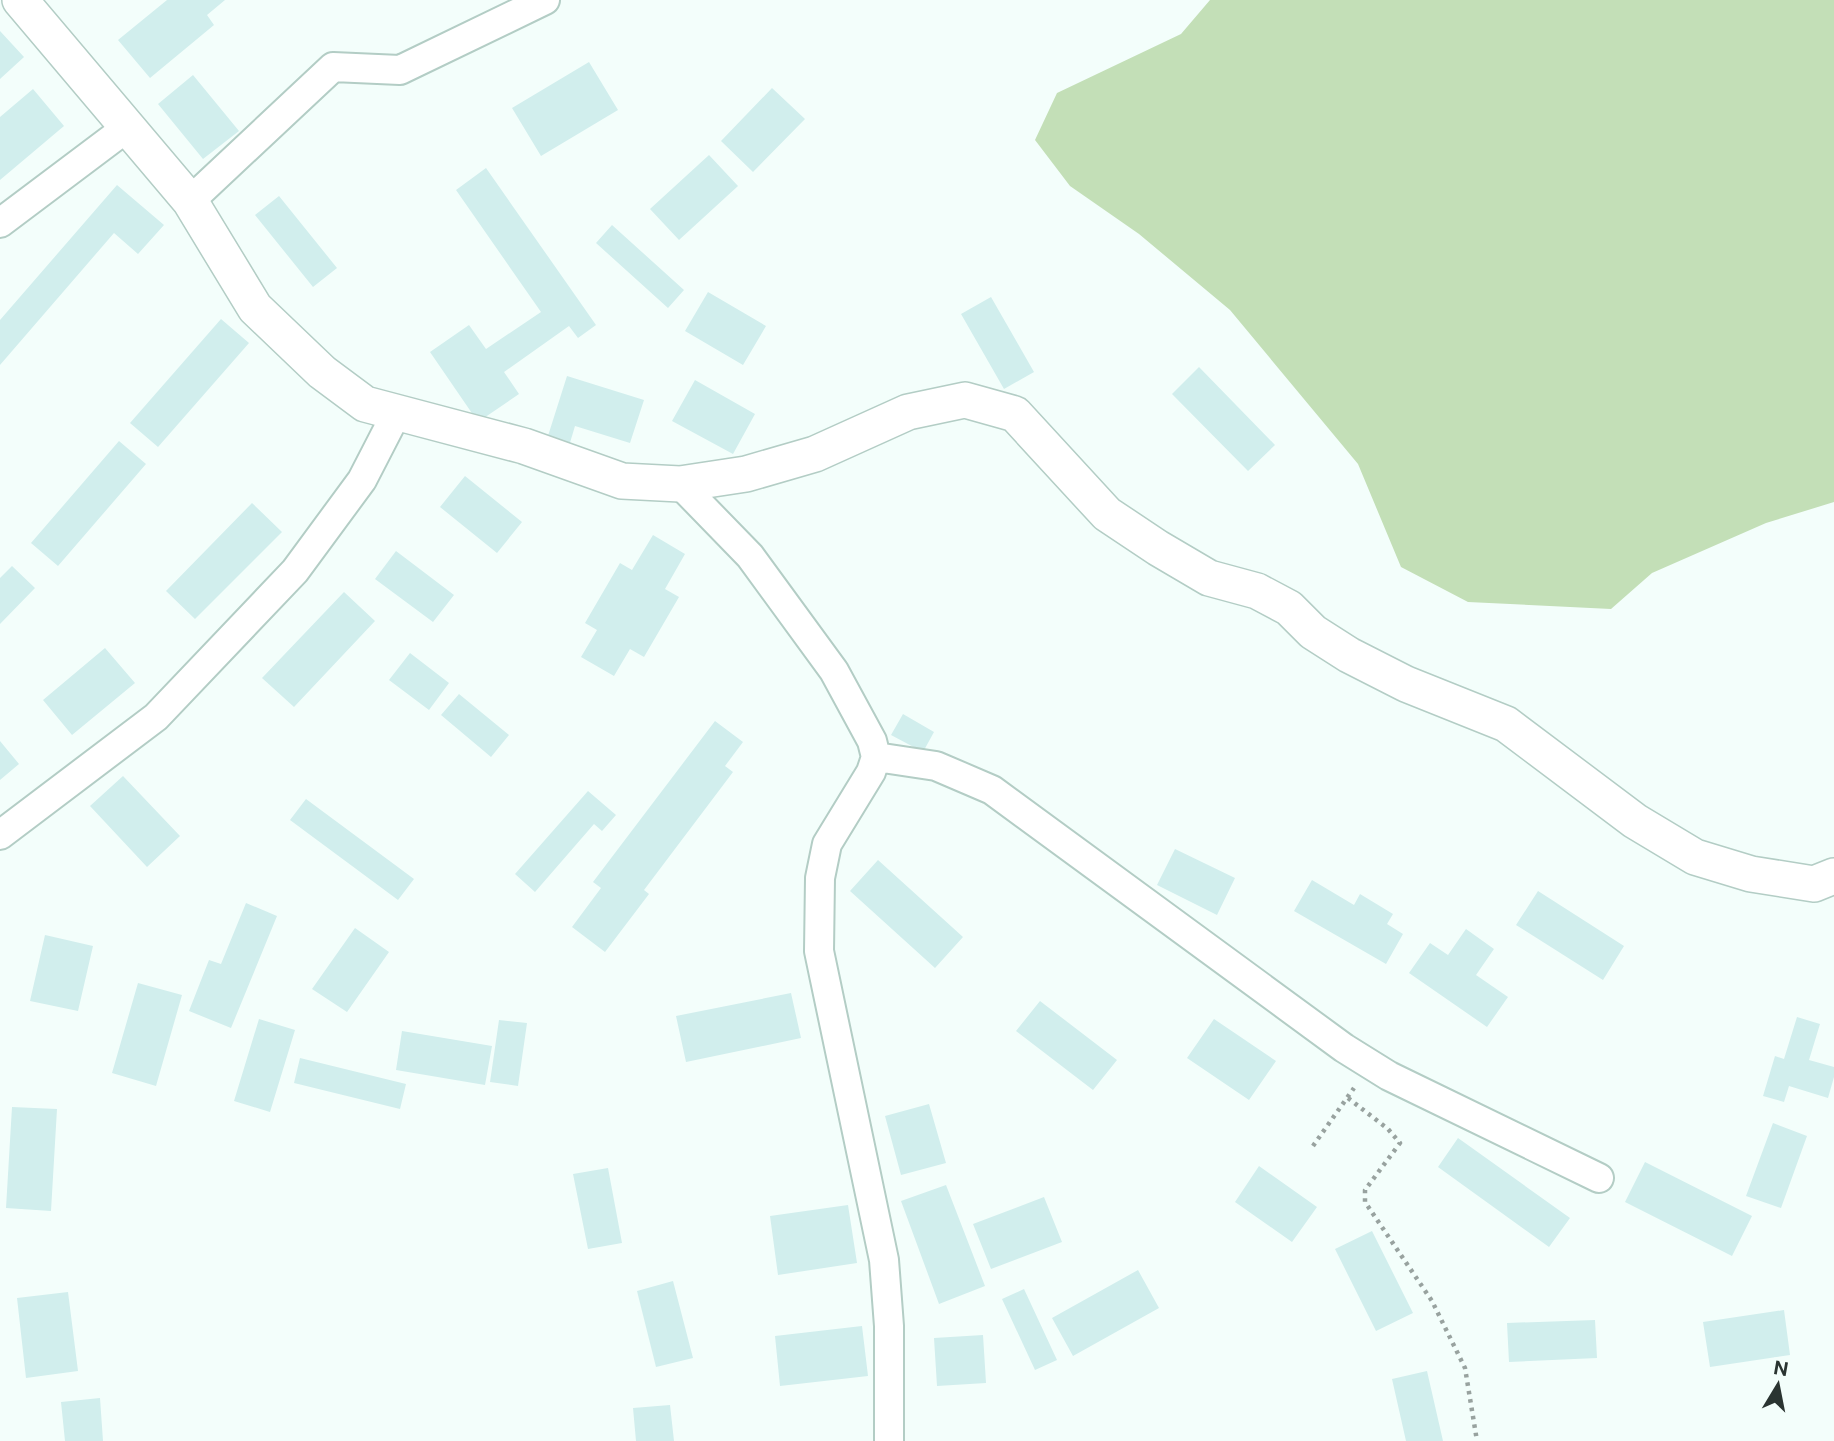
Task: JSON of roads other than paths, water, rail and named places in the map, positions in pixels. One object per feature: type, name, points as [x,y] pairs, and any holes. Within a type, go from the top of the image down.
[{"type":"street","points":[[20,0],[190,201],[254,308],[322,372],[365,404],[524,446],[622,481],[680,484],[746,474],[815,454],[908,412],[965,400],[1015,414],[1107,514],[1158,548],[1209,578],[1257,591],[1289,608],[1312,632],[1360,661],[1406,684],[1506,724],[1635,821],[1695,857],[1751,874],[1814,884],[1834,876]]},
{"type":"street","points":[[190,201],[333,67],[400,69],[545,0]]},
{"type":"street","points":[[0,223],[129,126]]},
{"type":"street","points":[[0,835],[156,717],[295,571],[362,480],[397,414]]},
{"type":"street","points":[[680,484],[750,556],[834,671],[872,741],[876,757],[871,772],[828,844],[820,878],[819,951],[884,1260],[889,1326],[889,1441]]},
{"type":"street","points":[[876,757],[936,765],[992,790],[1199,944],[1368,1063],[1389,1076],[1599,1178]]}]
